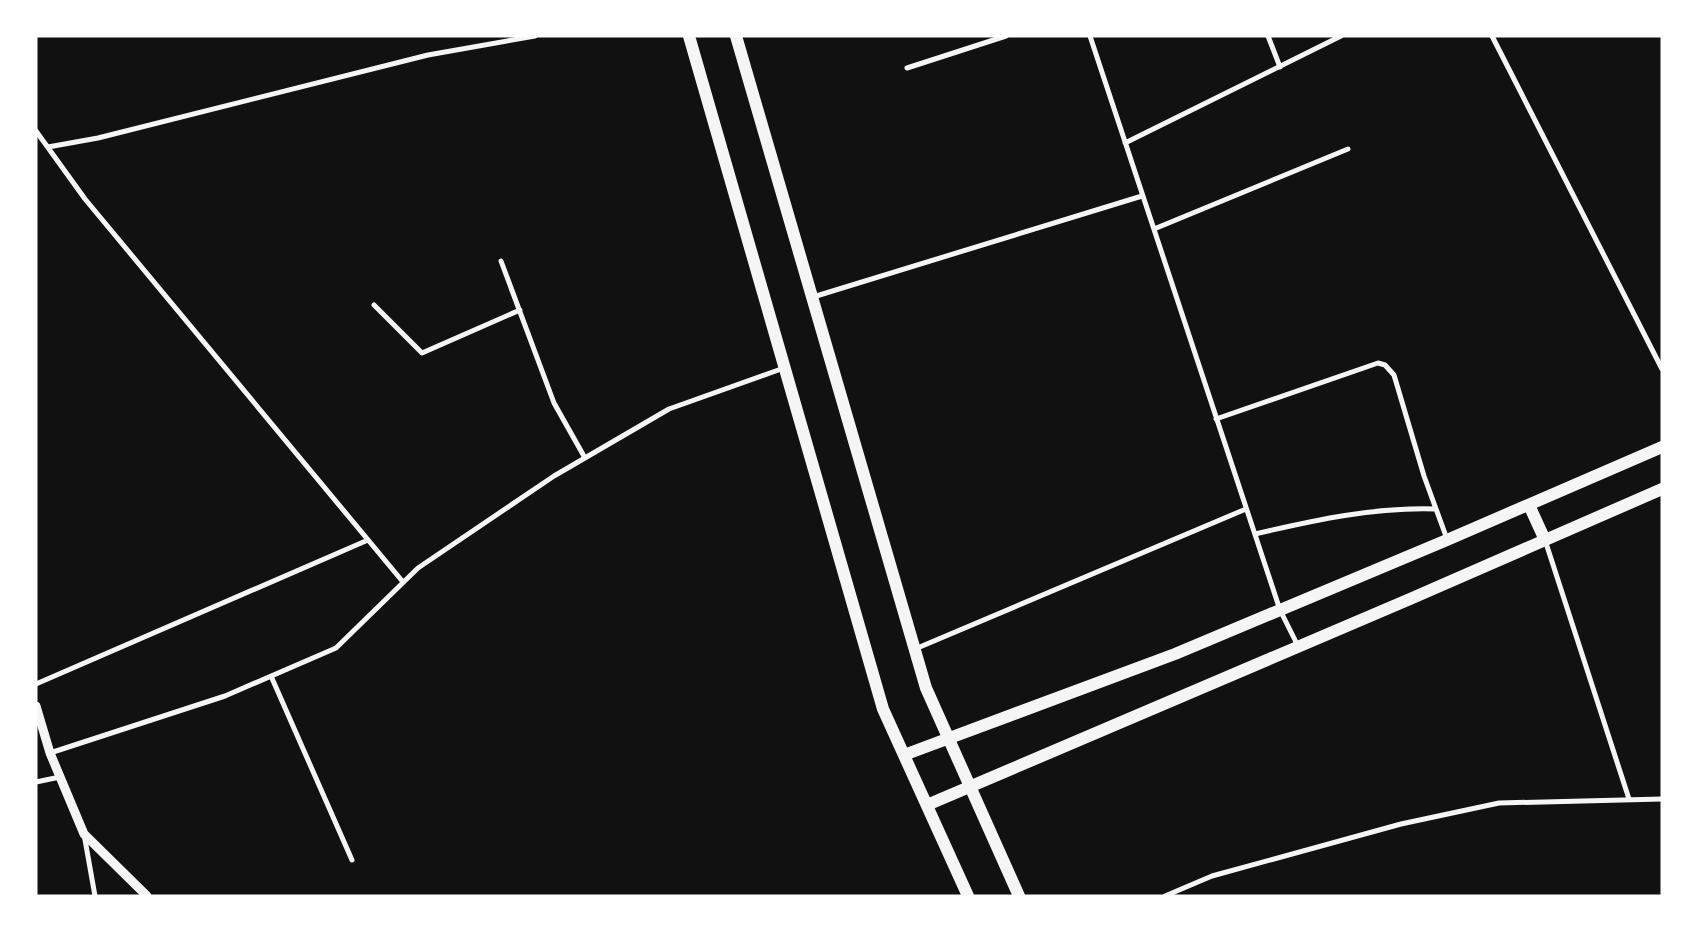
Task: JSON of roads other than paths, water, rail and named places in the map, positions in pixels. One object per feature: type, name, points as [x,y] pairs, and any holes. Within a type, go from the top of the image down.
[{"type":"main road","points":[[689,36],[883,709],[968,896]]},
{"type":"main road","points":[[736,36],[926,688],[1019,896]]},
{"type":"main road","points":[[904,756],[1175,654],[1662,447]]},
{"type":"main road","points":[[926,805],[1662,488]]},
{"type":"main road","points":[[1529,505],[1545,540]]},
{"type":"street","points":[[48,147],[98,138],[428,55],[535,36]]},
{"type":"street","points":[[907,68],[1006,36]]},
{"type":"street","points":[[1090,36],[1280,610],[1298,646]]},
{"type":"street","points":[[1268,36],[1280,67]]},
{"type":"street","points":[[1125,143],[1340,36]]},
{"type":"street","points":[[1492,36],[1662,369]]},
{"type":"street","points":[[36,131],[85,199],[403,582]]},
{"type":"street","points":[[1154,229],[1348,149]]},
{"type":"street","points":[[812,297],[1142,196]]},
{"type":"street","points":[[502,261],[554,403],[585,458]]},
{"type":"street","points":[[374,305],[422,353],[520,310]]},
{"type":"street","points":[[1216,418],[1378,363],[1385,365],[1394,375],[1424,476],[1447,540]]},
{"type":"street","points":[[50,753],[225,696],[336,648],[418,568],[554,476],[669,409],[785,368]]},
{"type":"street","points":[[1255,534],[1317,519],[1373,511],[1414,508],[1436,509]]},
{"type":"street","points":[[915,649],[1246,509]]},
{"type":"street","points":[[36,684],[368,540]]},
{"type":"street","points":[[1545,540],[1629,800]]},
{"type":"street","points":[[271,676],[352,860]]},
{"type":"street","points":[[36,706],[50,753],[84,834],[94,896]]},
{"type":"street","points":[[36,782],[61,777]]},
{"type":"street","points":[[1165,896],[1212,876],[1401,824],[1499,803],[1662,799]]},
{"type":"street","points":[[84,834],[147,896]]}]
